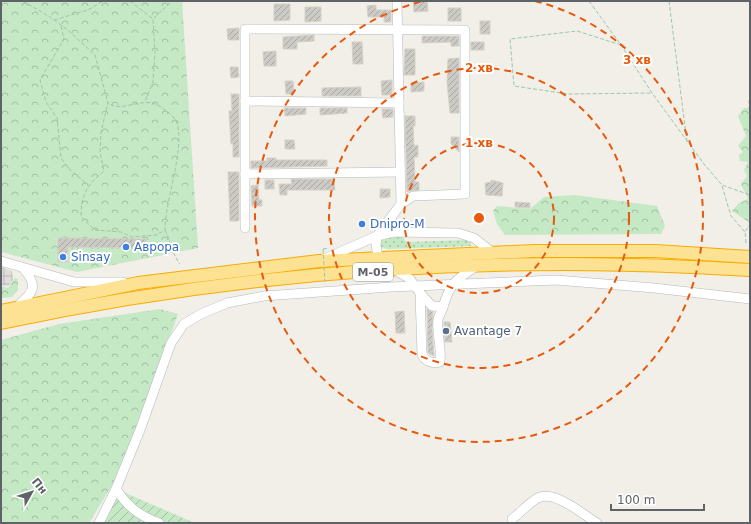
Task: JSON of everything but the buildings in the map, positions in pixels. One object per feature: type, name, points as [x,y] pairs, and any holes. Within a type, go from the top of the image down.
[{"type":"highway","name":"М-05","points":[[1,311],[138,283],[319,261],[492,252],[655,251],[750,257]]},
{"type":"highway","name":"М-05","points":[[1,323],[171,292],[276,280],[395,270],[478,265],[585,263],[750,270]]},
{"type":"street","points":[[397,1],[401,204]]},
{"type":"street","points":[[245,228],[245,29],[465,30],[465,194],[413,196],[401,204],[377,236],[376,245],[378,258]]},
{"type":"street","points":[[245,101],[399,103]]},
{"type":"street","points":[[245,174],[400,172]]},
{"type":"street","points":[[319,261],[377,236],[394,232],[458,232],[474,238],[492,252]]},
{"type":"street","points":[[1,261],[24,269],[74,282],[138,283]]},
{"type":"street","points":[[419,290],[422,354],[423,357],[429,362],[436,364],[440,362],[441,356],[438,319],[443,308],[447,291],[452,284],[478,265]]},
{"type":"street","points":[[16,308],[31,293],[33,287],[32,280],[24,269]]},
{"type":"street","points":[[395,270],[410,279],[432,306],[443,308]]},
{"type":"street","points":[[99,523],[116,489],[140,430],[171,343],[184,324],[201,314],[227,303],[264,296],[419,290],[452,284],[556,280],[654,288],[750,299]]},
{"type":"street","points":[[116,489],[126,504],[144,517],[159,523]]},
{"type":"street","points":[[512,519],[537,498],[546,495],[554,496],[597,523]]},
{"type":"path","points":[[22,1],[61,25],[95,55],[108,103],[101,132],[100,153],[104,171],[88,185],[81,203],[81,217],[95,230],[121,232],[132,237],[156,235],[165,230]]},
{"type":"path","points":[[53,21],[88,10],[103,1]]},
{"type":"path","points":[[130,1],[153,19],[155,54],[153,82],[145,102]]},
{"type":"path","points":[[153,19],[172,1]]},
{"type":"path","points":[[590,1],[687,142],[722,185],[731,216],[746,232]]},
{"type":"path","points":[[669,1],[687,142]]},
{"type":"path","points":[[61,25],[64,39],[40,80],[46,102],[57,118],[60,158],[70,170],[88,185]]},
{"type":"path","points":[[621,44],[577,31],[510,38],[514,86],[568,94],[652,93]]},
{"type":"path","points":[[749,100],[750,133]]},
{"type":"path","points":[[108,103],[112,107],[139,102],[155,104],[170,114],[176,122],[178,138],[176,166],[165,220],[165,230],[170,240],[174,256],[180,264]]},
{"type":"path","points":[[722,185],[750,195]]},
{"type":"path","points":[[746,243],[746,232],[750,224]]},
{"type":"path","points":[[323,249],[325,282]]},
{"type":"shaded area","points":[[1,267],[12,271],[13,280],[8,286],[1,285]]},
{"type":"green space","points":[[1,1],[182,1],[198,248],[77,272],[1,252]]},
{"type":"green space","points":[[744,108],[750,108],[750,223],[732,211],[739,203],[748,199],[741,184],[747,176],[744,170],[748,162],[740,161],[739,155],[743,152],[738,146],[746,136],[738,116]]},
{"type":"green space","points":[[575,195],[657,206],[665,226],[661,234],[505,235],[497,224],[493,211],[497,206],[530,209],[544,197]]},
{"type":"green space","points":[[403,236],[405,241],[408,242],[466,240],[471,242],[471,246],[387,249],[379,246],[382,237]]},
{"type":"green space","points":[[15,278],[18,279],[18,290],[12,297],[1,298],[1,286],[8,288]]},
{"type":"green space","points":[[160,309],[178,314],[137,429],[111,487],[89,523],[1,523],[1,340],[59,324]]},
{"type":"green space","points":[[116,489],[195,523],[95,523]]},
{"type":"place","name":"Dnipro-M","points":[[362,224]]},
{"type":"place","name":"Аврора","points":[[126,247]]},
{"type":"place","name":"Sinsay","points":[[63,257]]},
{"type":"place","name":"Avantage 7","points":[[446,331]]}]
